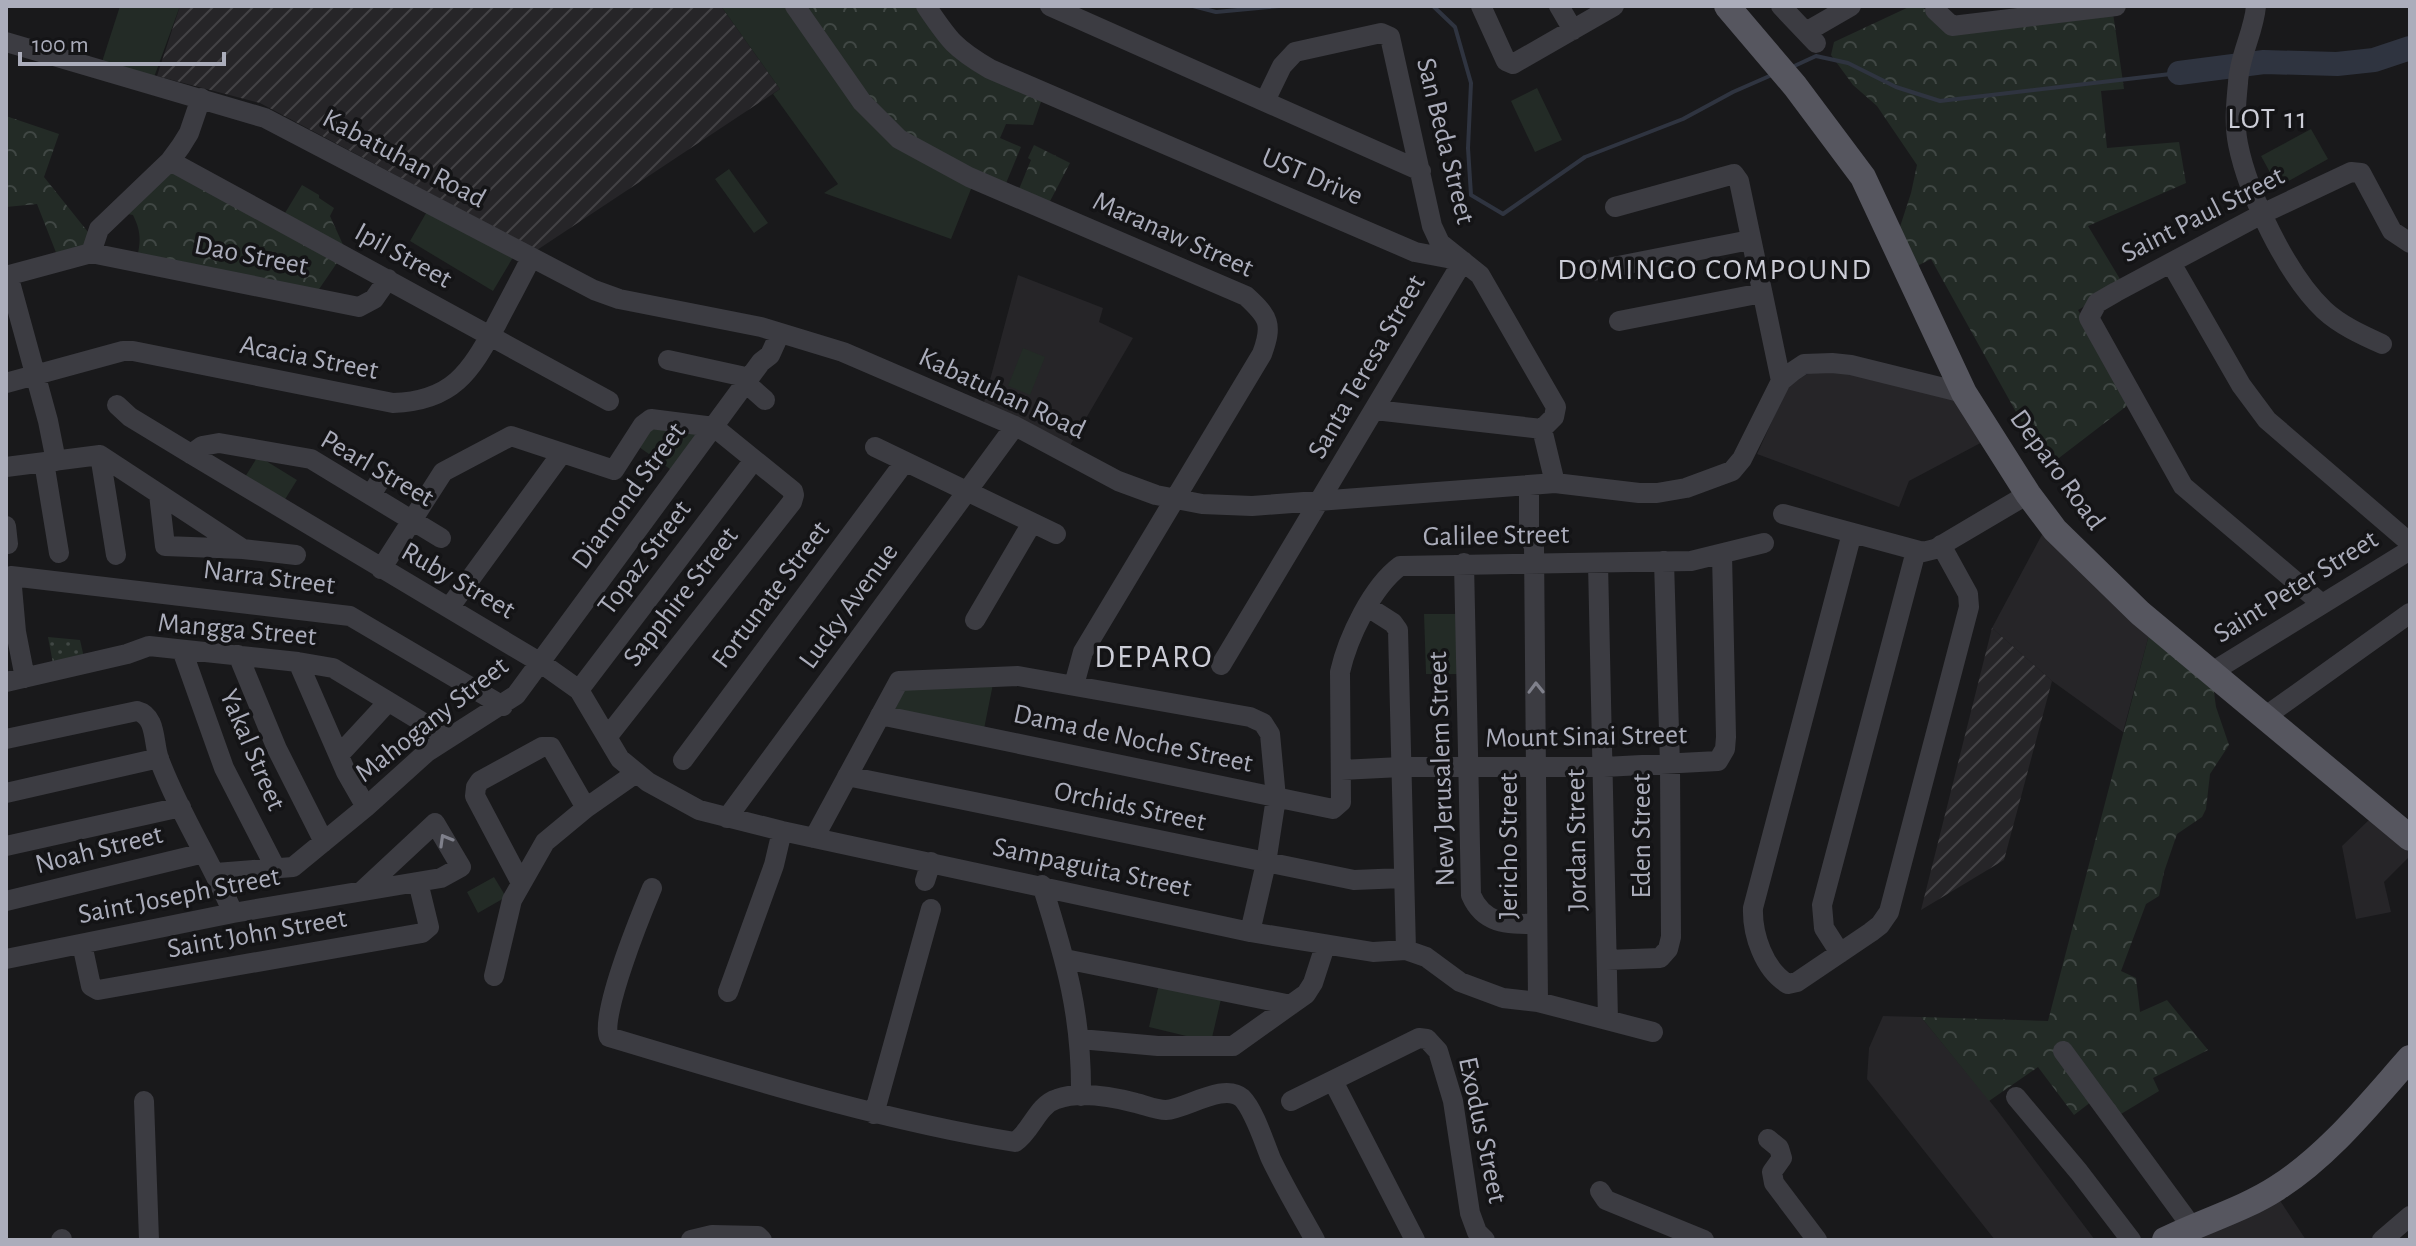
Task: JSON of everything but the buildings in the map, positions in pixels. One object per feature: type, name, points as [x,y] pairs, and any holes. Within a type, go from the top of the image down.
[{"type":"main road","name":"Deparo Road","points":[[1738,10],[1863,177],[1964,393],[2028,494],[2055,530],[2140,613],[2410,838]]},
{"type":"main road","points":[[2165,1240],[2275,1189],[2294,1176],[2334,1140],[2410,1058]]},
{"type":"street","name":"Maranaw Street","points":[[795,6],[862,102],[899,139],[969,177],[1246,296],[1269,323],[1269,336],[1262,354],[1083,652],[1074,685]]},
{"type":"street","name":"UST Drive","points":[[926,6],[951,43],[990,69],[1415,252],[1463,261]]},
{"type":"street","name":"UST Drive","points":[[1050,6],[1421,171]]},
{"type":"street","points":[[1481,6],[1506,61],[1515,63],[1614,6]]},
{"type":"street","points":[[1559,6],[1573,30]]},
{"type":"street","points":[[1799,22],[1851,6]]},
{"type":"street","points":[[1935,10],[1952,26],[2116,6]]},
{"type":"street","points":[[2256,6],[2239,66],[2236,129],[2254,197],[2303,287],[2326,312],[2382,344]]},
{"type":"street","name":"San Beda Street","points":[[1265,101],[1282,66],[1295,52],[1386,33],[1392,43],[1437,237],[1463,261]]},
{"type":"street","name":"Kabatuhan Road","points":[[6,42],[246,111],[283,126],[586,286],[619,299],[774,331],[866,361],[1015,426],[1118,481],[1177,500],[1239,506],[1541,484],[1657,493],[1686,488],[1732,471],[1742,459],[1781,381]]},
{"type":"street","points":[[59,553],[50,461],[36,375],[7,276],[91,253],[105,221],[170,161],[189,133],[201,98]]},
{"type":"street","name":"Ipil Street","points":[[170,161],[609,401]]},
{"type":"street","name":"Saint Paul Street","points":[[2322,604],[2183,486],[2089,318],[2097,303],[2262,214],[2351,172],[2361,173],[2392,231],[2410,243]]},
{"type":"street","points":[[1615,207],[1732,173],[1739,181],[1781,381],[1804,364],[1832,363],[1964,393]]},
{"type":"street","points":[[1593,271],[1750,240]]},
{"type":"street","name":"Dao Street","points":[[91,253],[359,307],[374,299],[388,279]]},
{"type":"street","name":"Acacia Street","points":[[6,383],[123,351],[133,351],[393,403],[430,398],[455,384],[472,367],[531,258]]},
{"type":"street","name":"Santa Teresa Street","points":[[1221,665],[1463,261]]},
{"type":"street","points":[[1463,261],[1480,275],[1556,407],[1554,417],[1542,429],[1541,484]]},
{"type":"street","points":[[2171,263],[2241,385],[2267,420],[2410,543]]},
{"type":"street","points":[[1619,321],[1762,293]]},
{"type":"street","name":"Diamond Street","points":[[541,663],[752,374],[770,355],[774,331]]},
{"type":"street","points":[[668,360],[752,374],[765,400]]},
{"type":"street","name":"Ruby Street","points":[[117,405],[130,417],[541,663],[579,690],[620,759],[636,773],[699,810],[737,820]]},
{"type":"street","points":[[1375,410],[1542,429]]},
{"type":"street","points":[[381,569],[443,472],[511,436],[614,470],[643,425],[651,419],[714,427],[754,460]]},
{"type":"street","name":"Lucky Avenue","points":[[737,820],[1015,426]]},
{"type":"street","name":"Pearl Street","points":[[191,454],[202,446],[219,443],[308,458],[377,486],[412,520],[441,538]]},
{"type":"street","points":[[875,447],[1056,534]]},
{"type":"street","points":[[449,608],[562,453]]},
{"type":"street","points":[[100,455],[116,555]]},
{"type":"street","points":[[6,467],[100,455],[243,549]]},
{"type":"street","name":"Sapphire Street","points":[[608,736],[792,502],[793,491],[754,460]]},
{"type":"street","name":"Topaz Street","points":[[579,690],[754,460]]},
{"type":"street","name":"Fortunate Street","points":[[683,760],[904,463]]},
{"type":"street","name":"Jericho Street","points":[[1538,1002],[1534,555],[1540,538],[1541,484]]},
{"type":"street","points":[[159,494],[165,546],[169,548],[243,549],[296,555]]},
{"type":"street","points":[[1783,514],[1916,551],[1929,551],[2028,494]]},
{"type":"street","points":[[975,620],[1032,523]]},
{"type":"street","points":[[1852,533],[1753,908],[1755,933],[1761,948],[1784,982],[1797,982],[1880,925],[1889,912],[1967,613],[1968,594],[1941,545]]},
{"type":"street","name":"Galilee Street","points":[[1341,770],[1340,672],[1344,655],[1368,607],[1391,573],[1400,566],[1534,555],[1598,563],[1691,561],[1764,543]]},
{"type":"street","name":"Saint Peter Street","points":[[2212,672],[2410,550]]},
{"type":"street","points":[[1840,953],[1824,928],[1822,905],[1916,551]]},
{"type":"street","name":"Mount Sinai Street","points":[[1341,770],[1469,766],[1604,767],[1718,761],[1725,749],[1722,554]]},
{"type":"street","name":"Eden Street","points":[[1607,960],[1660,958],[1668,949],[1671,937],[1664,561]]},
{"type":"street","name":"New Jerusalem Street","points":[[1464,563],[1471,895],[1477,909],[1493,921],[1537,924]]},
{"type":"street","name":"Jordan Street","points":[[1598,563],[1608,1020]]},
{"type":"street","points":[[9,577],[16,632],[15,680]]},
{"type":"street","name":"Narra Street","points":[[9,577],[350,616],[503,706]]},
{"type":"street","points":[[1368,607],[1393,623],[1398,630],[1406,950],[1426,957],[1460,982],[1503,998],[1538,1002],[1653,1032]]},
{"type":"street","points":[[2266,716],[2410,613]]},
{"type":"street","name":"Mangga Street","points":[[15,680],[149,646],[298,662],[338,670],[447,737]]},
{"type":"street","name":"Yakal Street","points":[[182,650],[224,768],[276,869]]},
{"type":"street","points":[[238,655],[277,749],[324,842]]},
{"type":"street","points":[[298,662],[366,807]]},
{"type":"street","name":"Mahogany Street","points":[[276,869],[293,867],[427,752],[447,737],[503,706],[526,685],[541,663]]},
{"type":"street","points":[[814,838],[899,681],[1018,676],[1250,717],[1263,723],[1270,734],[1276,798],[1266,863],[1250,932]]},
{"type":"street","points":[[339,755],[388,702]]},
{"type":"street","points":[[6,739],[137,711],[150,718],[159,758],[233,913]]},
{"type":"street","name":"Dama de Noche Street","points":[[880,715],[1333,809],[1341,802],[1341,770]]},
{"type":"street","points":[[521,883],[475,796],[480,781],[542,747],[551,747],[586,808]]},
{"type":"street","points":[[6,793],[159,758]]},
{"type":"street","points":[[494,976],[504,923],[521,883],[545,842],[636,773]]},
{"type":"street","name":"Orchids Street","points":[[847,776],[1354,880],[1403,878]]},
{"type":"street","points":[[6,846],[181,807]]},
{"type":"street","name":"Sampaguita Street","points":[[737,820],[814,838],[928,871],[1042,885],[1325,946],[1373,952],[1406,950]]},
{"type":"street","name":"Saint Joseph Street","points":[[6,959],[233,913],[441,878],[461,867],[435,823],[362,891]]},
{"type":"street","points":[[728,992],[774,865],[782,831]]},
{"type":"street","name":"Noah Street","points":[[6,901],[204,853]]},
{"type":"street","points":[[216,873],[276,869]]},
{"type":"street","name":"Saint John Street","points":[[82,944],[91,986],[98,990],[422,933],[429,927],[418,882]]},
{"type":"street","points":[[1042,885],[1065,959],[1080,1039],[1081,1096]]},
{"type":"street","points":[[652,888],[621,971],[606,1026],[609,1037],[874,1114],[926,1127],[1015,1142],[1049,1102],[1065,1097],[1122,1100],[1167,1110],[1222,1093],[1232,1093],[1242,1099],[1315,1240]]},
{"type":"street","points":[[874,1114],[931,909]]},
{"type":"street","points":[[1080,1039],[1158,1046],[1232,1046],[1306,994],[1313,983],[1325,946]]},
{"type":"street","points":[[1065,959],[1291,1005]]},
{"type":"street","name":"Exodus Street","points":[[1333,1081],[1419,1038],[1427,1039],[1438,1051],[1453,1101],[1470,1213],[1477,1232],[1485,1240]]},
{"type":"street","points":[[2063,1051],[2192,1227]]},
{"type":"street","points":[[1291,1101],[1333,1081],[1415,1240]]},
{"type":"street","points":[[2016,1097],[2131,1240]]},
{"type":"street","points":[[144,1101],[149,1240]]},
{"type":"street","points":[[1768,1139],[1779,1148],[1782,1158],[1772,1172],[1774,1183],[1817,1240]]},
{"type":"street","points":[[1600,1191],[1606,1200],[1704,1240]]},
{"type":"street","points":[[2382,1240],[2410,1216]]},
{"type":"street","points":[[691,1240],[712,1235],[760,1238]]},
{"type":"shaded area","points":[[180,6],[721,6],[780,89],[537,250],[260,103],[157,76]]},
{"type":"shaded area","points":[[1018,275],[1103,308],[1099,322],[1133,338],[1068,449],[983,406]]},
{"type":"shaded area","points":[[1832,368],[1962,396],[1988,439],[1909,481],[1899,507],[1757,454],[1788,386],[1809,373]]},
{"type":"shaded area","points":[[2045,529],[2150,631],[2123,732],[2052,681],[1992,628]]},
{"type":"shaded area","points":[[1992,628],[2052,681],[2004,860],[1921,910]]},
{"type":"shaded area","points":[[2372,817],[2410,850],[2410,856],[2384,882],[2391,912],[2356,919],[2342,846]]},
{"type":"shaded area","points":[[1883,1016],[1921,1017],[1997,1110],[2095,1240],[1995,1240],[1867,1079],[1869,1048]]},
{"type":"shaded area","points":[[2279,1199],[2306,1240],[2187,1240]]},
{"type":"green space","points":[[120,6],[180,6],[153,80],[101,65]]},
{"type":"green space","points":[[721,6],[795,6],[975,179],[951,239],[824,193],[838,184],[773,94],[780,89]]},
{"type":"green space","points":[[800,6],[921,6],[941,36],[1043,96],[1033,125],[1006,124],[1000,138],[1021,147],[1004,188],[901,135],[863,97]]},
{"type":"green space","points":[[1911,6],[1921,6],[1949,31],[2113,13],[2124,89],[2101,91],[2107,148],[2179,142],[2186,183],[2088,226],[2123,284],[2078,310],[2132,402],[2055,461],[2038,436],[2031,439],[1931,259],[1909,270],[1896,239],[1917,165],[1877,106],[1853,85],[1831,55],[1834,42]]},
{"type":"green space","points":[[1537,88],[1562,140],[1535,152],[1511,101]]},
{"type":"green space","points":[[6,116],[59,134],[44,177],[88,232],[84,247],[57,255],[37,204],[6,207]]},
{"type":"green space","points":[[2311,129],[2328,159],[2278,187],[2261,156]]},
{"type":"green space","points":[[1034,145],[1070,163],[1048,205],[1017,194]]},
{"type":"green space","points":[[172,165],[341,257],[315,295],[137,258],[140,241],[138,226],[133,215],[122,213]]},
{"type":"green space","points":[[729,169],[768,223],[754,233],[715,179]]},
{"type":"green space","points":[[302,185],[334,208],[330,216],[344,247],[282,218]]},
{"type":"green space","points":[[429,208],[515,254],[493,291],[410,241]]},
{"type":"green space","points":[[1023,348],[1045,357],[1030,395],[1008,386]]},
{"type":"green space","points":[[643,425],[711,427],[677,474],[632,442]]},
{"type":"green space","points":[[258,456],[297,480],[284,501],[245,477]]},
{"type":"green space","points":[[1424,614],[1456,614],[1457,674],[1426,674]]},
{"type":"green space","points":[[2150,631],[2213,685],[2216,707],[2229,745],[2210,774],[2206,809],[2202,817],[2177,834],[2159,896],[2146,904],[2121,971],[2136,978],[2140,1012],[2167,1000],[2208,1050],[2153,1078],[2159,1091],[2116,1117],[2100,1095],[2074,1115],[2038,1067],[1989,1101],[1921,1017],[2048,1021]]},
{"type":"green space","points":[[48,637],[80,640],[85,662],[54,669]]},
{"type":"green space","points":[[994,679],[983,734],[882,714],[900,683]]},
{"type":"green space","points":[[494,877],[506,897],[478,913],[467,892]]},
{"type":"green space","points":[[1159,984],[1221,999],[1211,1042],[1149,1027]]},
{"type":"waterway","points":[[1193,6],[1216,12],[1279,6]]},
{"type":"waterway","points":[[1433,6],[1455,27],[1471,83],[1468,148],[1471,195],[1503,214],[1585,157],[1683,119],[1774,74]]},
{"type":"waterway","points":[[2179,73],[2264,62],[2337,64],[2374,60],[2410,48]]},
{"type":"waterway","points":[[1790,68],[1816,56],[1848,63],[1896,87],[1940,101],[2179,73]]},
{"type":"district","name":"LOT 11","points":[[2268,119]]},
{"type":"district","name":"DOMINGO COMPOUND","points":[[1715,270]]},
{"type":"district","name":"DEPARO","points":[[1154,657]]}]
